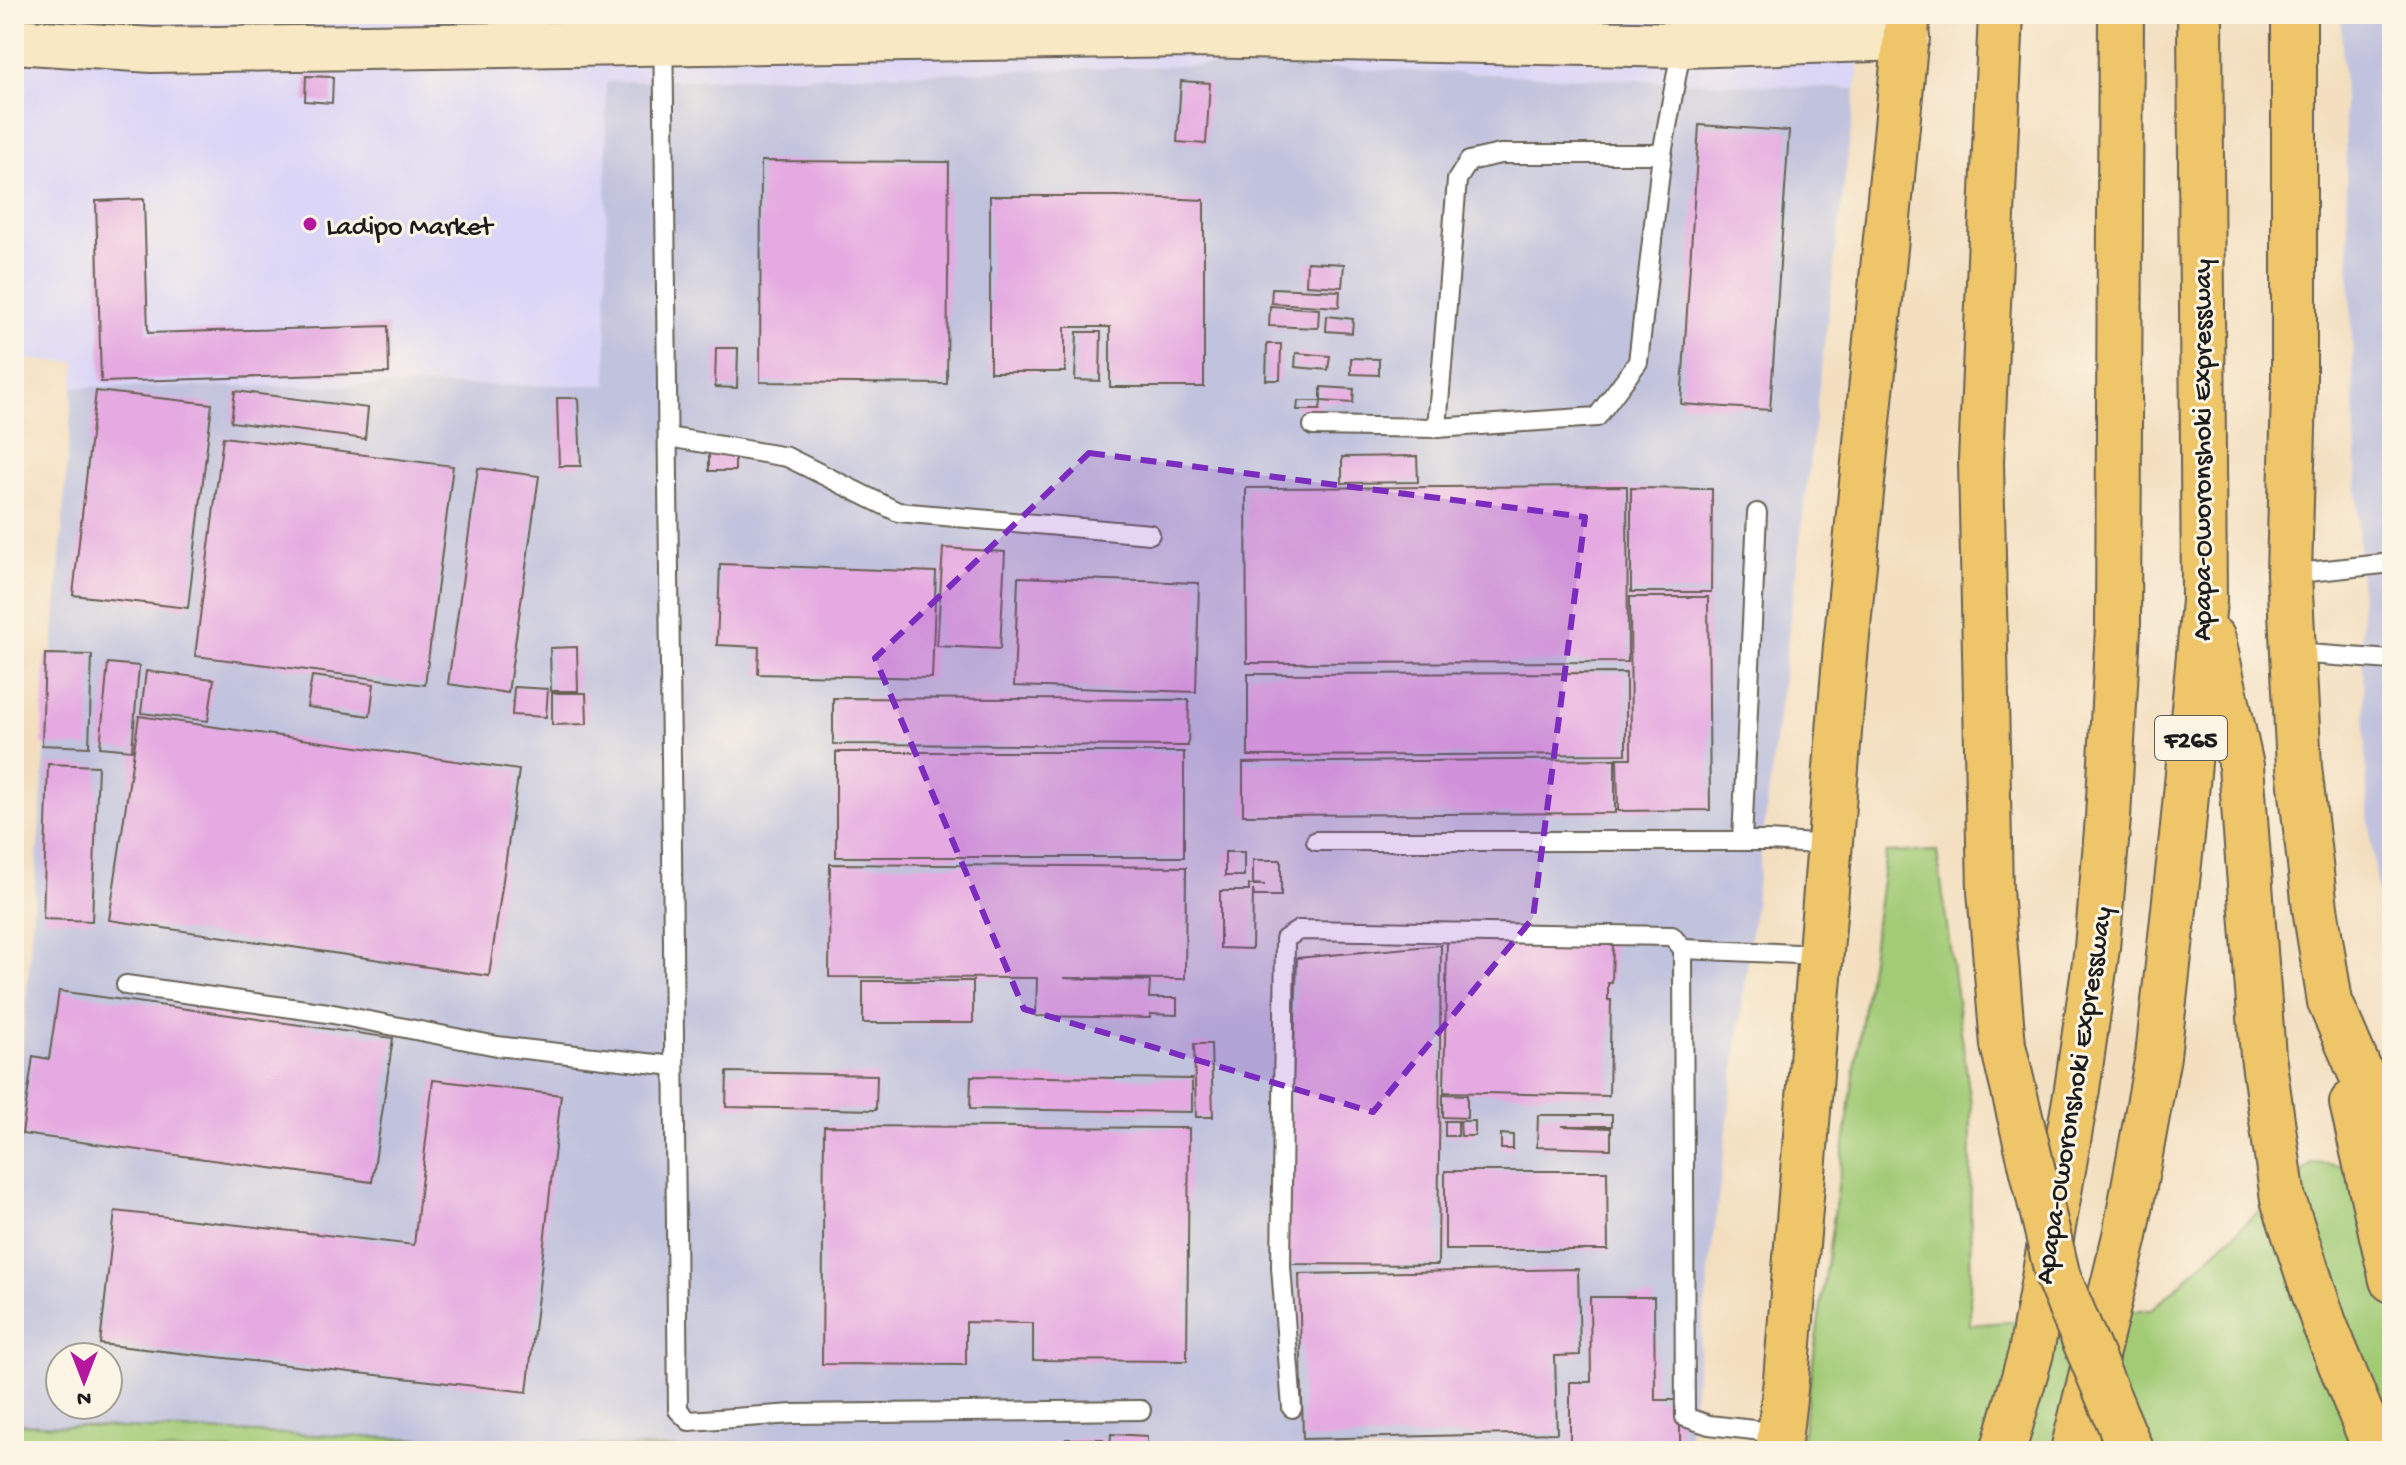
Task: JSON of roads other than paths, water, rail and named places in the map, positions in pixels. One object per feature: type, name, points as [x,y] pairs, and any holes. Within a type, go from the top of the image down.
[{"type":"main road","points":[[2001,14],[1981,461],[1990,891],[2003,1045],[2058,1277],[2131,1451]]},
{"type":"main road","name":"Apapa-Oworonshoki Expressway","points":[[2003,1451],[2031,1353],[2077,1089],[2097,948],[2108,818],[2118,628],[2121,14]]},
{"type":"main road","name":"Apapa-Oworonshoki Expressway","points":[[2073,1451],[2125,1236],[2158,1056],[2204,601],[2200,14]]},
{"type":"main road","points":[[2294,14],[2294,376],[2289,574],[2299,767],[2315,908],[2330,1002],[2392,1280]]},
{"type":"main road","points":[[14,41],[152,50],[663,28],[1682,45],[1908,26],[1846,646],[1779,1442]]},
{"type":"main road","points":[[2204,601],[2241,766],[2263,1056],[2283,1199],[2324,1323],[2376,1451]]},
{"type":"main road","points":[[2330,1002],[2392,1146]]},
{"type":"lane","points":[[663,28],[678,1410],[689,1421],[793,1414],[1141,1410]]},
{"type":"lane","points":[[1313,426],[1437,428],[1597,417],[1638,362],[1662,154],[1682,45]]},
{"type":"lane","points":[[1437,428],[1457,180],[1469,161],[1500,154],[1662,154]]},
{"type":"lane","points":[[668,437],[787,457],[898,512],[1150,534]]},
{"type":"lane","points":[[1742,841],[1757,513]]},
{"type":"lane","points":[[2289,574],[2392,563]]},
{"type":"lane","points":[[2294,653],[2392,660]]},
{"type":"lane","points":[[1316,841],[1742,841],[1830,845]]},
{"type":"lane","points":[[1292,1408],[1281,1267],[1285,939],[1299,930],[1672,936],[1683,949],[1685,1417],[1779,1442]]},
{"type":"lane","points":[[1683,949],[1821,955]]},
{"type":"lane","points":[[126,985],[328,1013],[497,1046],[674,1066]]},
{"type":"place","name":"Ladipo Market","points":[[310,224]]}]
